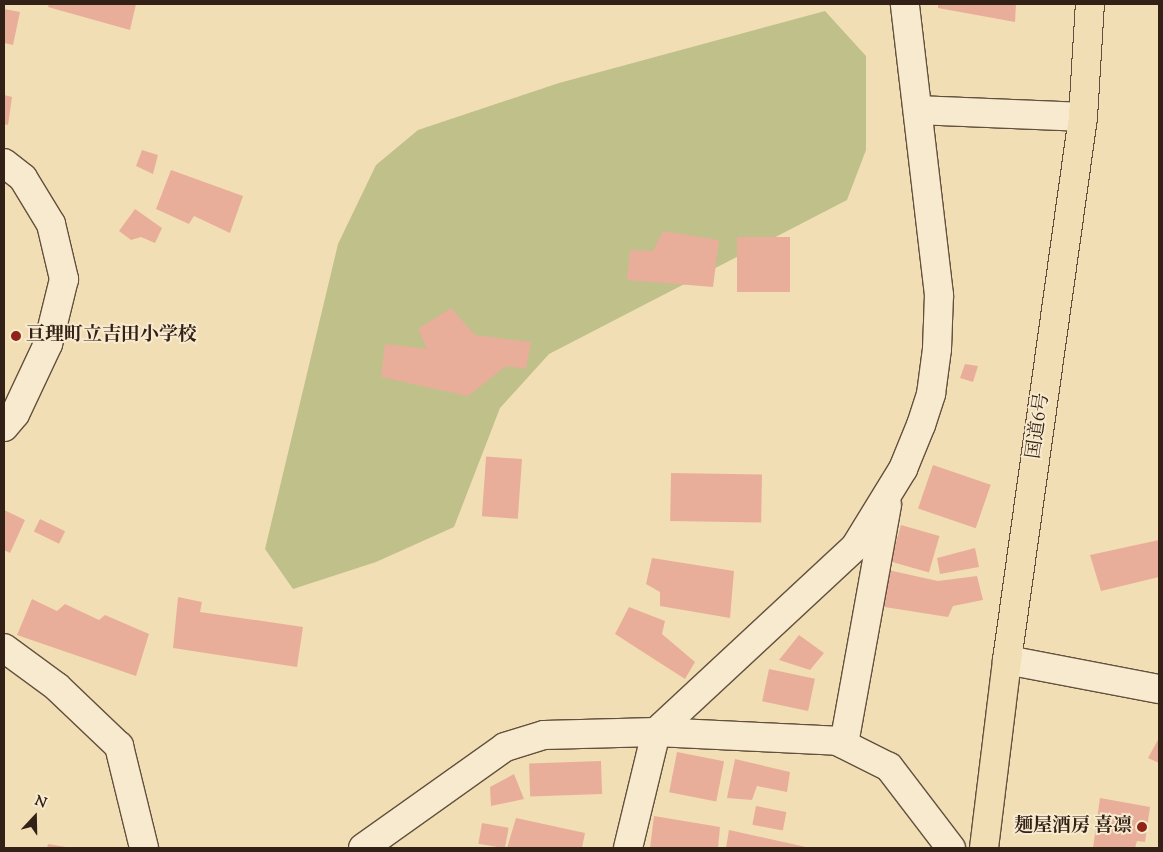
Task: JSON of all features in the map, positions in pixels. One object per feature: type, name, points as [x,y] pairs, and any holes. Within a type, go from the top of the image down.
[{"type":"highway","name":"国道6号","points":[[984,848],[1007,660],[1083,117],[1090,4]]},
{"type":"street","points":[[628,848],[656,732],[854,547],[903,469],[921,425],[930,394],[937,349],[939,294],[905,4]]},
{"type":"street","points":[[918,110],[1083,117]]},
{"type":"street","points":[[4,163],[23,178],[51,224],[64,279],[48,344],[15,414],[4,427]]},
{"type":"street","points":[[844,744],[890,492]]},
{"type":"street","points":[[4,648],[57,687],[119,746],[144,848]]},
{"type":"street","points":[[1007,660],[1159,689]]},
{"type":"street","points":[[363,848],[506,747],[544,735],[656,732],[837,741],[889,767],[951,848]]},
{"type":"green space","points":[[825,11],[866,56],[866,150],[847,200],[549,354],[500,408],[454,527],[376,562],[293,589],[265,549],[338,244],[376,165],[418,130],[559,83]]},
{"type":"building","points":[[49,4],[136,4],[130,30],[48,7]]},
{"type":"building","points":[[938,4],[1016,4],[1015,22],[938,8]]},
{"type":"building","points":[[4,9],[20,12],[13,45],[4,43]]},
{"type":"building","points":[[4,95],[12,97],[8,125],[4,124]]},
{"type":"building","points":[[142,150],[158,155],[153,174],[136,166]]},
{"type":"building","points":[[171,170],[243,196],[230,233],[194,216],[189,224],[156,209]]},
{"type":"building","points":[[135,209],[162,228],[155,243],[141,237],[131,240],[119,231]]},
{"type":"building","points":[[663,231],[719,240],[713,287],[627,280],[630,250],[653,251]]},
{"type":"building","points":[[737,237],[790,237],[790,292],[737,292]]},
{"type":"building","points":[[451,308],[475,335],[531,342],[526,369],[506,366],[468,396],[381,377],[385,344],[427,349],[418,329]]},
{"type":"building","points":[[965,364],[978,366],[973,382],[960,378]]},
{"type":"building","points":[[486,456],[522,459],[518,519],[482,516]]},
{"type":"building","points":[[933,465],[991,485],[976,528],[918,508]]},
{"type":"building","points":[[671,473],[762,475],[761,523],[670,521]]},
{"type":"building","points":[[4,510],[25,520],[10,553],[4,550]]},
{"type":"building","points":[[40,519],[65,531],[59,544],[34,532]]},
{"type":"building","points":[[901,525],[939,536],[929,573],[891,562]]},
{"type":"building","points":[[1159,540],[1159,577],[1101,591],[1090,555]]},
{"type":"building","points":[[975,548],[979,567],[940,574],[937,558]]},
{"type":"building","points":[[652,558],[734,571],[730,618],[660,606],[660,592],[646,584]]},
{"type":"building","points":[[888,570],[938,581],[977,576],[983,600],[953,606],[948,617],[878,606]]},
{"type":"building","points":[[178,597],[202,602],[200,612],[303,627],[297,667],[173,648]]},
{"type":"building","points":[[32,599],[57,611],[65,604],[99,620],[105,615],[149,634],[136,676],[17,635]]},
{"type":"building","points":[[629,607],[665,621],[662,634],[695,662],[685,679],[615,634]]},
{"type":"building","points":[[799,635],[824,653],[810,670],[779,660]]},
{"type":"building","points":[[769,669],[815,679],[808,711],[762,701]]},
{"type":"building","points":[[1159,738],[1159,763],[1148,758]]},
{"type":"building","points":[[677,752],[724,761],[716,801],[669,792]]},
{"type":"building","points":[[735,759],[790,772],[787,792],[757,786],[752,800],[727,798]]},
{"type":"building","points":[[601,761],[602,794],[530,796],[529,764]]},
{"type":"building","points":[[514,774],[524,799],[491,806],[490,787]]},
{"type":"building","points":[[1100,798],[1150,807],[1145,842],[1137,841],[1135,848],[1093,848]]},
{"type":"building","points":[[756,806],[786,812],[783,831],[752,825]]},
{"type":"building","points":[[654,816],[720,827],[718,848],[650,848]]},
{"type":"building","points":[[516,818],[585,833],[582,848],[507,848]]},
{"type":"building","points":[[482,823],[509,828],[505,848],[478,844]]},
{"type":"building","points":[[729,830],[806,847],[806,848],[726,848]]},
{"type":"building","points":[[48,844],[66,847],[66,848],[47,848]]},
{"type":"place","name":"亘理町立吉田小学校","points":[[16,336]]},
{"type":"place","name":"麺屋酒房 喜凛","points":[[1142,827]]}]
